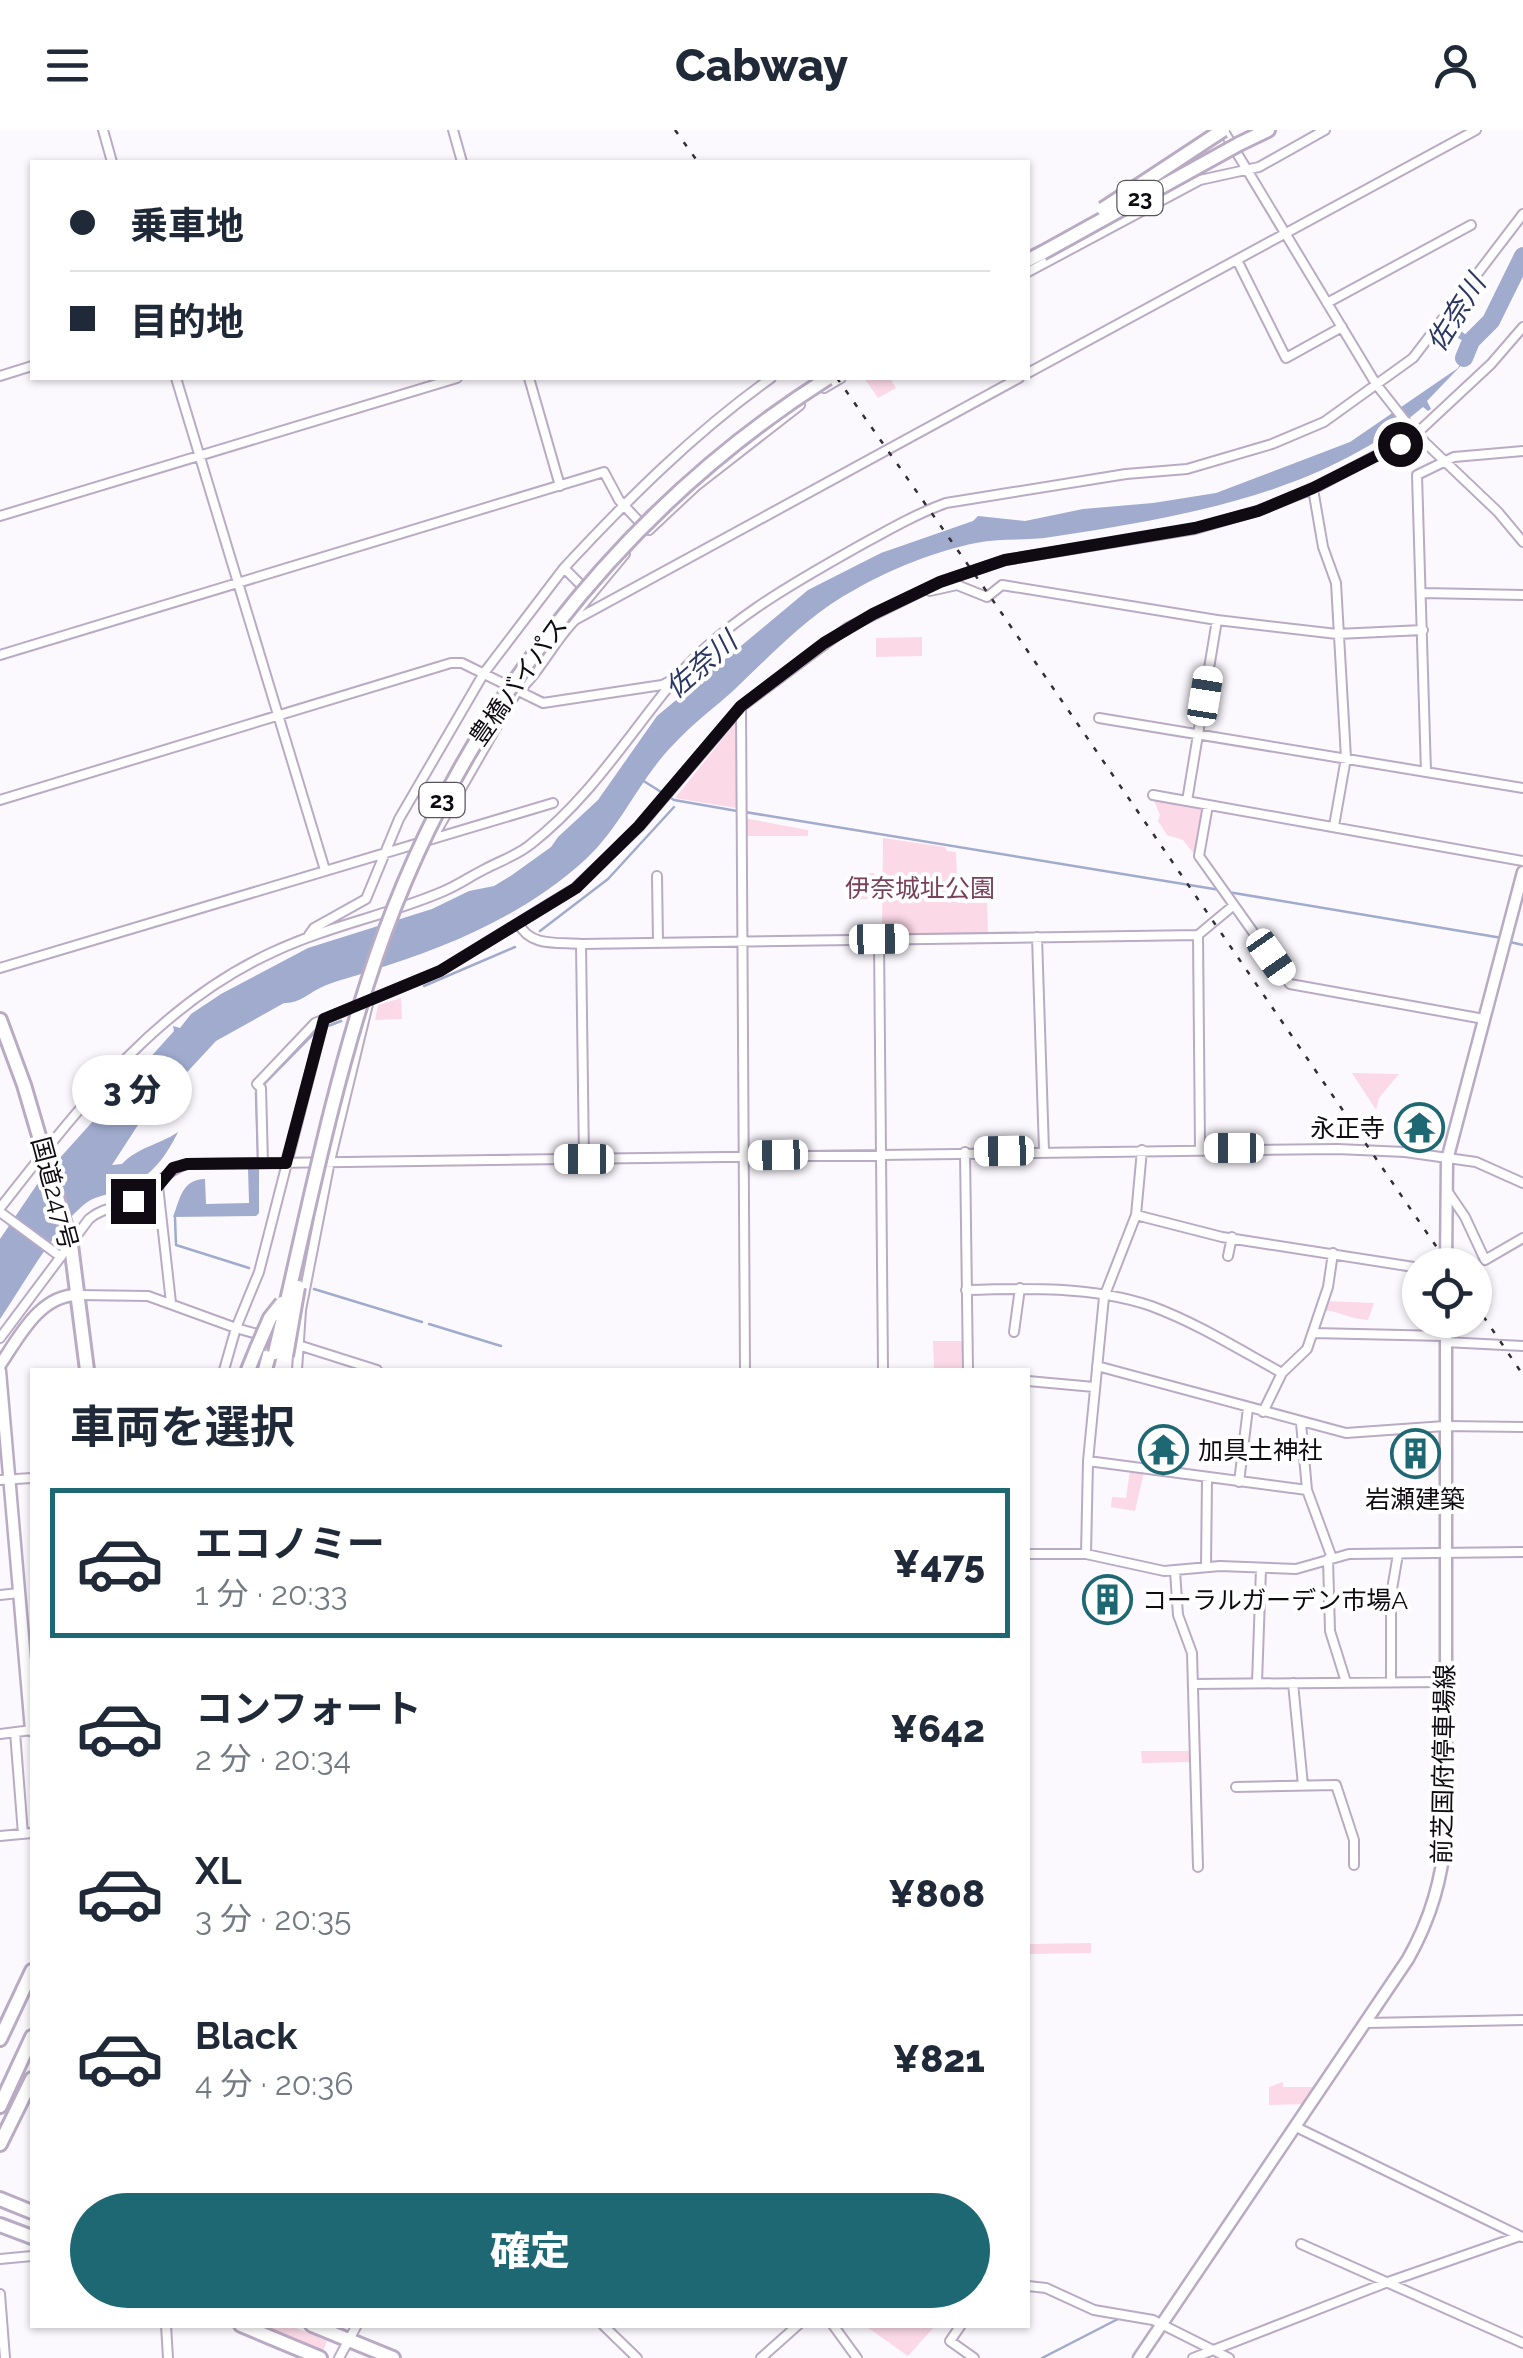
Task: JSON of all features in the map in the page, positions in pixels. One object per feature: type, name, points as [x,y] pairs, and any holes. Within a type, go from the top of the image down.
[{"type":"highway","points":[[1233,134],[1266,130]]},
{"type":"highway","name":"23","points":[[1030,256],[1233,134]]},
{"type":"highway","name":"23","points":[[1030,256],[1233,134]]},
{"type":"highway","name":"豊橋バイパス","points":[[275,1355],[282,1302],[339,1062],[370,954],[408,858],[466,747],[540,635],[576,589],[646,514],[700,464],[815,380]]},
{"type":"highway","name":"豊橋バイパス","points":[[275,1355],[364,996],[397,901],[441,804],[504,697],[581,593],[650,518],[760,424],[825,380]]},
{"type":"highway","name":"国道247号","points":[[0,1020],[70,1240],[88,1368]]},
{"type":"highway","points":[[252,1368],[275,1355]]},
{"type":"highway","points":[[0,2039],[30,1975]]},
{"type":"highway","points":[[0,2106],[30,2041]]},
{"type":"highway","points":[[0,2119],[30,2055]]},
{"type":"highway","points":[[0,2144],[30,2083]]},
{"type":"highway","points":[[0,2199],[30,2211]]},
{"type":"highway","points":[[0,2225],[30,2237]]},
{"type":"highway","points":[[248,2328],[320,2358]]},
{"type":"highway","points":[[320,2328],[394,2358]]},
{"type":"main road","points":[[1446,1248],[1448,1160],[1523,872]]},
{"type":"main road","points":[[30,1709],[5,1480],[0,1368],[44,1308],[64,1294],[79,1295]]},
{"type":"main road","name":"前芝国府停車場線","points":[[1139,2358],[1419,1940],[1439,1888],[1446,1834],[1445,1339]]},
{"type":"street","points":[[103,130],[111,160]]},
{"type":"street","points":[[453,130],[461,160]]},
{"type":"street","points":[[1030,271],[1200,180],[1249,170],[1325,130]]},
{"type":"street","points":[[1030,372],[1476,130]]},
{"type":"street","points":[[1233,134],[1249,170],[1378,386],[1414,433],[1498,512],[1523,542]]},
{"type":"street","points":[[58,1256],[1,1211],[151,1031],[216,982],[307,938],[444,891],[528,847],[600,778],[676,678],[705,649],[768,598],[919,513],[984,495],[1188,469],[1272,444],[1343,410],[1414,358],[1523,214]]},
{"type":"street","points":[[1327,303],[1472,224]]},
{"type":"street","points":[[1236,260],[1286,358],[1342,328]]},
{"type":"street","points":[[263,1163],[260,1088],[256,1084],[301,1036],[324,1019],[440,971],[576,888],[610,857],[741,706],[848,628],[940,582],[1005,560],[1195,528],[1258,511],[1313,488],[1414,433],[1492,364],[1523,327]]},
{"type":"street","points":[[0,376],[30,367]]},
{"type":"street","points":[[177,380],[325,870]]},
{"type":"street","points":[[0,516],[449,380]]},
{"type":"street","points":[[529,380],[560,486]]},
{"type":"street","points":[[307,938],[314,928],[366,900],[414,790],[484,673],[564,568],[624,504],[710,424],[768,380]]},
{"type":"street","points":[[432,839],[516,692],[527,684],[591,594],[648,532],[744,447],[838,380]]},
{"type":"street","points":[[557,640],[583,615],[1015,380]]},
{"type":"street","points":[[1426,772],[1417,475],[1454,458],[1523,451]]},
{"type":"street","points":[[0,655],[604,472],[648,532]]},
{"type":"street","points":[[1313,488],[1323,547],[1336,582],[1346,758],[1334,826]]},
{"type":"street","points":[[564,568],[591,594]]},
{"type":"street","points":[[921,592],[957,586],[987,597],[1002,585],[1216,620],[1337,634],[1424,630]]},
{"type":"street","points":[[1423,593],[1523,595]]},
{"type":"street","points":[[1187,801],[1216,620]]},
{"type":"street","points":[[0,800],[452,663],[462,663],[543,703],[662,686],[676,678]]},
{"type":"street","points":[[741,706],[746,1368]]},
{"type":"street","points":[[1099,718],[1523,788]]},
{"type":"street","points":[[1154,795],[1523,860]]},
{"type":"street","points":[[0,968],[552,803]]},
{"type":"street","points":[[1208,805],[1199,856],[1290,984],[1484,1019]]},
{"type":"street","points":[[657,876],[658,943]]},
{"type":"street","points":[[519,924],[529,938],[581,944],[1198,935],[1234,904]]},
{"type":"street","points":[[1198,935],[1200,1148]]},
{"type":"street","points":[[1037,937],[1044,1150]]},
{"type":"street","points":[[879,939],[883,1368]]},
{"type":"street","points":[[581,944],[584,1159]]},
{"type":"street","points":[[297,1368],[301,1310],[330,1161],[370,1000]]},
{"type":"street","points":[[225,1368],[236,1328],[260,1272],[324,1019]]},
{"type":"street","points":[[0,1338],[70,1240],[98,1211],[133,1201],[158,1186],[173,1168],[187,1164],[1337,1149],[1406,1152],[1476,1162],[1523,1184]]},
{"type":"street","points":[[1086,1554],[1088,1461],[1104,1297],[1136,1215],[1142,1150]]},
{"type":"street","points":[[965,1152],[968,1368]]},
{"type":"street","points":[[158,1186],[171,1303]]},
{"type":"street","points":[[1445,1188],[1465,1217],[1485,1260],[1523,1238]]},
{"type":"street","points":[[1136,1215],[1232,1237],[1402,1265]]},
{"type":"street","points":[[1228,1256],[1232,1237]]},
{"type":"street","points":[[1263,1412],[1282,1373],[1304,1355],[1331,1278],[1333,1253]]},
{"type":"street","points":[[966,1290],[1049,1287],[1149,1306],[1282,1373]]},
{"type":"street","points":[[1014,1332],[1020,1288]]},
{"type":"street","points":[[79,1295],[124,1294],[171,1303],[236,1328],[370,1368]]},
{"type":"street","points":[[1313,1333],[1523,1346]]},
{"type":"street","points":[[1097,1366],[1346,1433],[1445,1426],[1523,1427]]},
{"type":"street","points":[[1030,1381],[1094,1387]]},
{"type":"street","points":[[1239,1482],[1248,1408]]},
{"type":"street","points":[[1301,1423],[1307,1490],[1330,1558],[1330,1631],[1346,1682]]},
{"type":"street","points":[[1088,1461],[1307,1490]]},
{"type":"street","points":[[5,1480],[30,1478]]},
{"type":"street","points":[[1206,1566],[1207,1479]]},
{"type":"street","points":[[1030,1554],[1086,1554],[1175,1571],[1206,1566],[1296,1569],[1330,1558],[1398,1554],[1523,1552]]},
{"type":"street","points":[[1391,1682],[1391,1595],[1398,1554]]},
{"type":"street","points":[[1256,1683],[1261,1568]]},
{"type":"street","points":[[1175,1571],[1178,1615],[1192,1653],[1198,1867]]},
{"type":"street","points":[[0,1595],[19,1593]]},
{"type":"street","points":[[1193,1684],[1444,1682]]},
{"type":"street","points":[[1293,1683],[1304,1785]]},
{"type":"street","points":[[0,1734],[30,1730]]},
{"type":"street","points":[[0,1836],[28,1833],[15,1732]]},
{"type":"street","points":[[1236,1787],[1336,1785],[1354,1840],[1354,1865]]},
{"type":"street","points":[[1366,2023],[1523,2020]]},
{"type":"street","points":[[1296,2127],[1522,2237]]},
{"type":"street","points":[[1194,2358],[1388,2282],[1522,2237]]},
{"type":"street","points":[[1301,2244],[1523,2344]]},
{"type":"street","points":[[0,2259],[30,2256]]},
{"type":"street","points":[[1030,2286],[1046,2288],[1094,2310],[1162,2325],[1230,2358]]},
{"type":"street","points":[[0,2294],[5,2358]]},
{"type":"street","points":[[166,2328],[168,2358]]},
{"type":"street","points":[[338,2358],[356,2328]]},
{"type":"street","points":[[606,2328],[638,2358]]},
{"type":"street","points":[[761,2358],[795,2328]]},
{"type":"street","points":[[835,2328],[858,2358]]},
{"type":"street","points":[[958,2328],[950,2341],[974,2358]]},
{"type":"green space","points":[[865,380],[891,380],[896,388],[878,398]]},
{"type":"green space","points":[[922,637],[922,656],[876,657],[876,638]]},
{"type":"green space","points":[[737,721],[736,808],[675,798]]},
{"type":"green space","points":[[1153,798],[1201,806],[1204,811],[1194,854],[1183,840],[1167,835],[1158,821],[1160,815]]},
{"type":"green space","points":[[744,818],[808,830],[808,836],[744,836]]},
{"type":"green space","name":"伊奈城址公園","points":[[883,838],[956,852],[958,903],[987,903],[988,934],[882,934]]},
{"type":"green space","points":[[874,873],[875,899],[855,899],[854,874]]},
{"type":"green space","points":[[401,998],[402,1019],[375,1020],[378,1005]]},
{"type":"green space","points":[[1352,1073],[1399,1074],[1379,1098],[1376,1110]]},
{"type":"green space","points":[[1326,1301],[1374,1303],[1368,1320],[1322,1310]]},
{"type":"green space","points":[[933,1341],[962,1341],[963,1368],[934,1368]]},
{"type":"green space","points":[[1130,1470],[1144,1472],[1135,1511],[1111,1507],[1112,1497],[1126,1498]]},
{"type":"green space","points":[[1141,1751],[1192,1751],[1192,1762],[1142,1763]]},
{"type":"green space","points":[[1091,1943],[1091,1953],[1030,1954],[1030,1944]]},
{"type":"green space","points":[[1283,2082],[1283,2087],[1317,2087],[1305,2104],[1269,2105],[1269,2087]]},
{"type":"green space","points":[[266,2328],[296,2328],[327,2341],[322,2354]]},
{"type":"green space","points":[[868,2328],[933,2328],[908,2356]]},
{"type":"water","points":[[1458,329],[1476,342],[1471,349],[1474,352],[1427,401],[1431,409],[1423,407],[1340,462],[1247,498],[1149,521],[961,546],[899,568],[839,599],[792,635],[680,738],[599,846],[536,898],[455,941],[284,1003],[216,1041],[138,1125],[112,1165],[122,1164],[178,1132],[161,1160],[139,1181],[92,1199],[77,1211],[53,1239],[0,1319],[0,1239],[40,1180],[174,1031],[173,1026],[180,1028],[191,1014],[221,994],[308,948],[432,909],[469,891],[494,886],[512,875],[551,847],[598,800],[657,716],[808,590],[881,553],[978,516],[1025,521],[1083,509],[1216,493],[1350,442],[1458,368],[1464,356],[1459,348],[1464,341],[1454,336]]},
{"type":"water","points":[[248,1168],[259,1168],[256,1216],[173,1217],[183,1191],[197,1180],[205,1179],[206,1204],[249,1203]]},
{"type":"waterway","name":"佐奈川","points":[[1464,358],[1471,341],[1491,321],[1523,256]]},
{"type":"waterway","points":[[642,780],[674,800],[737,811]]},
{"type":"waterway","points":[[540,931],[608,879],[674,807]]},
{"type":"waterway","points":[[745,812],[1220,890]]},
{"type":"waterway","points":[[1228,892],[1502,938]]},
{"type":"waterway","points":[[1510,942],[1523,945]]},
{"type":"waterway","points":[[424,986],[515,947]]},
{"type":"waterway","points":[[328,1026],[341,1021]]},
{"type":"waterway","points":[[265,1083],[317,1030]]},
{"type":"waterway","points":[[256,1093],[258,1158]]},
{"type":"waterway","points":[[175,1218],[176,1245],[249,1268]]},
{"type":"waterway","points":[[314,1289],[422,1322]]},
{"type":"waterway","points":[[429,1324],[501,1346]]},
{"type":"waterway","points":[[1042,2358],[1118,2319]]},
{"type":"railway","points":[[675,130],[697,160]]},
{"type":"railway","points":[[838,380],[1437,1248]]},
{"type":"railway","points":[[1492,1329],[1523,1375]]},
{"type":"place","name":"永正寺","points":[[1420,1128]]},
{"type":"place","name":"加具土神社","points":[[1163,1450]]},
{"type":"place","name":"岩瀬建築","points":[[1415,1453]]},
{"type":"place","name":"コーラルガーデン市場A","points":[[1107,1600]]},
{"type":"route","points":[[133,1201],[158,1186],[173,1168],[187,1164],[286,1163],[324,1019],[440,971],[576,888],[639,826],[741,706],[848,628],[940,582],[1005,560],[1195,528],[1258,511],[1400,444]]}]
